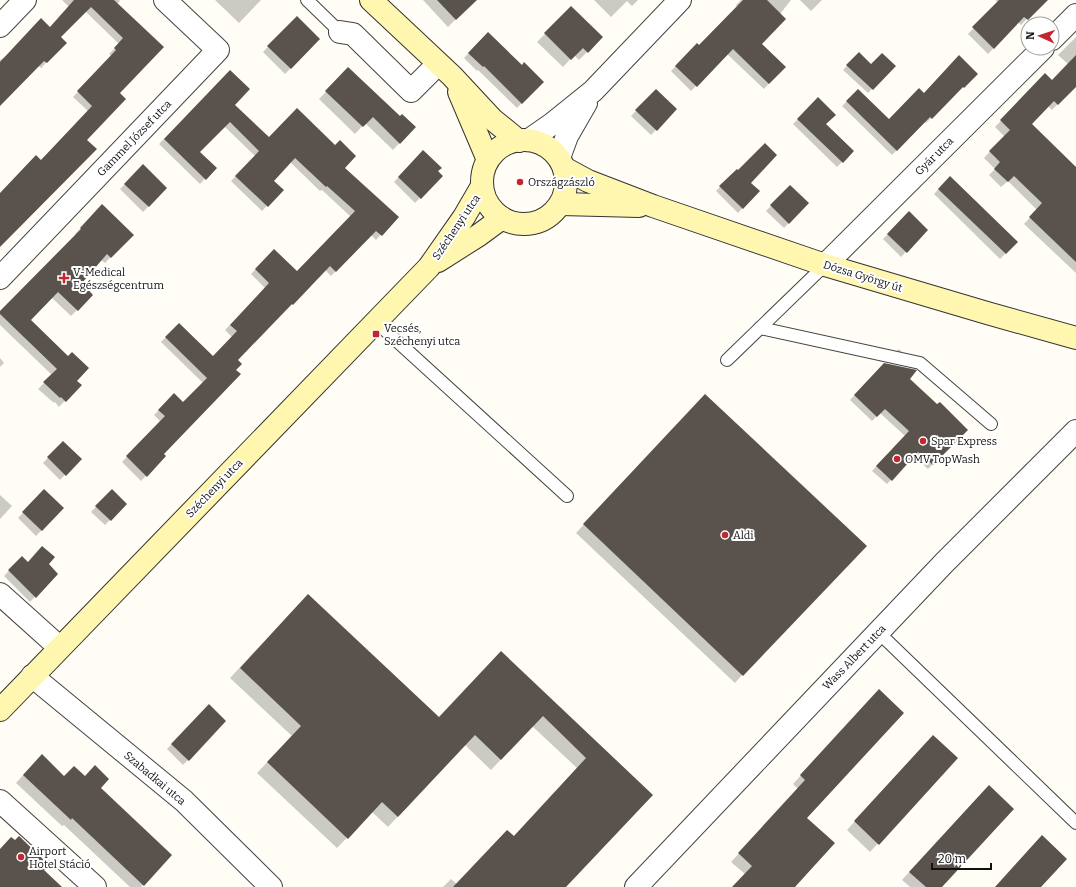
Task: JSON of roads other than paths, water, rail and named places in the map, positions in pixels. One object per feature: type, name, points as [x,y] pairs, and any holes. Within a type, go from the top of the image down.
[{"type":"main road","points":[[371,0],[445,70],[492,119],[524,140]]},
{"type":"main road","points":[[445,70],[477,132],[488,160]]},
{"type":"main road","points":[[524,140],[541,143],[551,149],[562,163],[566,180],[566,193],[561,204],[552,214],[534,223],[514,224],[502,218],[492,210],[486,199],[482,186],[482,177],[488,160],[499,148],[513,141],[524,140]]},
{"type":"main road","name":"Dózsa György út","points":[[562,163],[588,181],[653,206],[825,265],[1076,338]]},
{"type":"main road","name":"Széchenyi utca","points":[[0,710],[375,321],[429,267],[464,217],[482,186]]},
{"type":"main road","name":"Dózsa György út","points":[[561,204],[653,206]]},
{"type":"main road","name":"Széchenyi utca","points":[[429,267],[479,235],[502,218]]},
{"type":"street","points":[[0,26],[25,0]]},
{"type":"street","name":"Gammel József utca","points":[[0,278],[218,50],[166,0]]},
{"type":"street","points":[[524,140],[552,124],[593,91],[680,0]]},
{"type":"street","points":[[1060,31],[1076,15]]},
{"type":"street","points":[[340,32],[352,34],[411,91],[445,70]]},
{"type":"street","name":"Gyár utca","points":[[825,265],[1035,56]]},
{"type":"street","points":[[562,163],[566,136],[593,91]]},
{"type":"street","name":"Wass Albert utca","points":[[636,887],[949,558],[1076,431]]},
{"type":"street","points":[[0,594],[59,648]]},
{"type":"street","name":"Szabadkai utca","points":[[32,676],[184,801],[271,887]]},
{"type":"street","points":[[0,801],[95,887]]},
{"type":"lane","points":[[306,0],[340,32]]},
{"type":"lane","points":[[727,360],[825,265]]},
{"type":"lane","points":[[375,321],[567,496]]},
{"type":"lane","points":[[760,328],[920,363],[992,424]]},
{"type":"lane","points":[[878,632],[1076,823]]},
{"type":"place","name":"Országzászló","points":[[520,182]]},
{"type":"place","name":"V-Medical Egészségcentrum","points":[[64,278]]},
{"type":"place","name":"Vecsés, Széchenyi utca","points":[[376,334]]},
{"type":"place","name":"Spar Express","points":[[923,441]]},
{"type":"place","name":"OMV TopWash","points":[[897,459]]},
{"type":"place","name":"Aldi","points":[[725,535]]},
{"type":"place","name":"Airport Hotel Stáció","points":[[21,857]]}]
